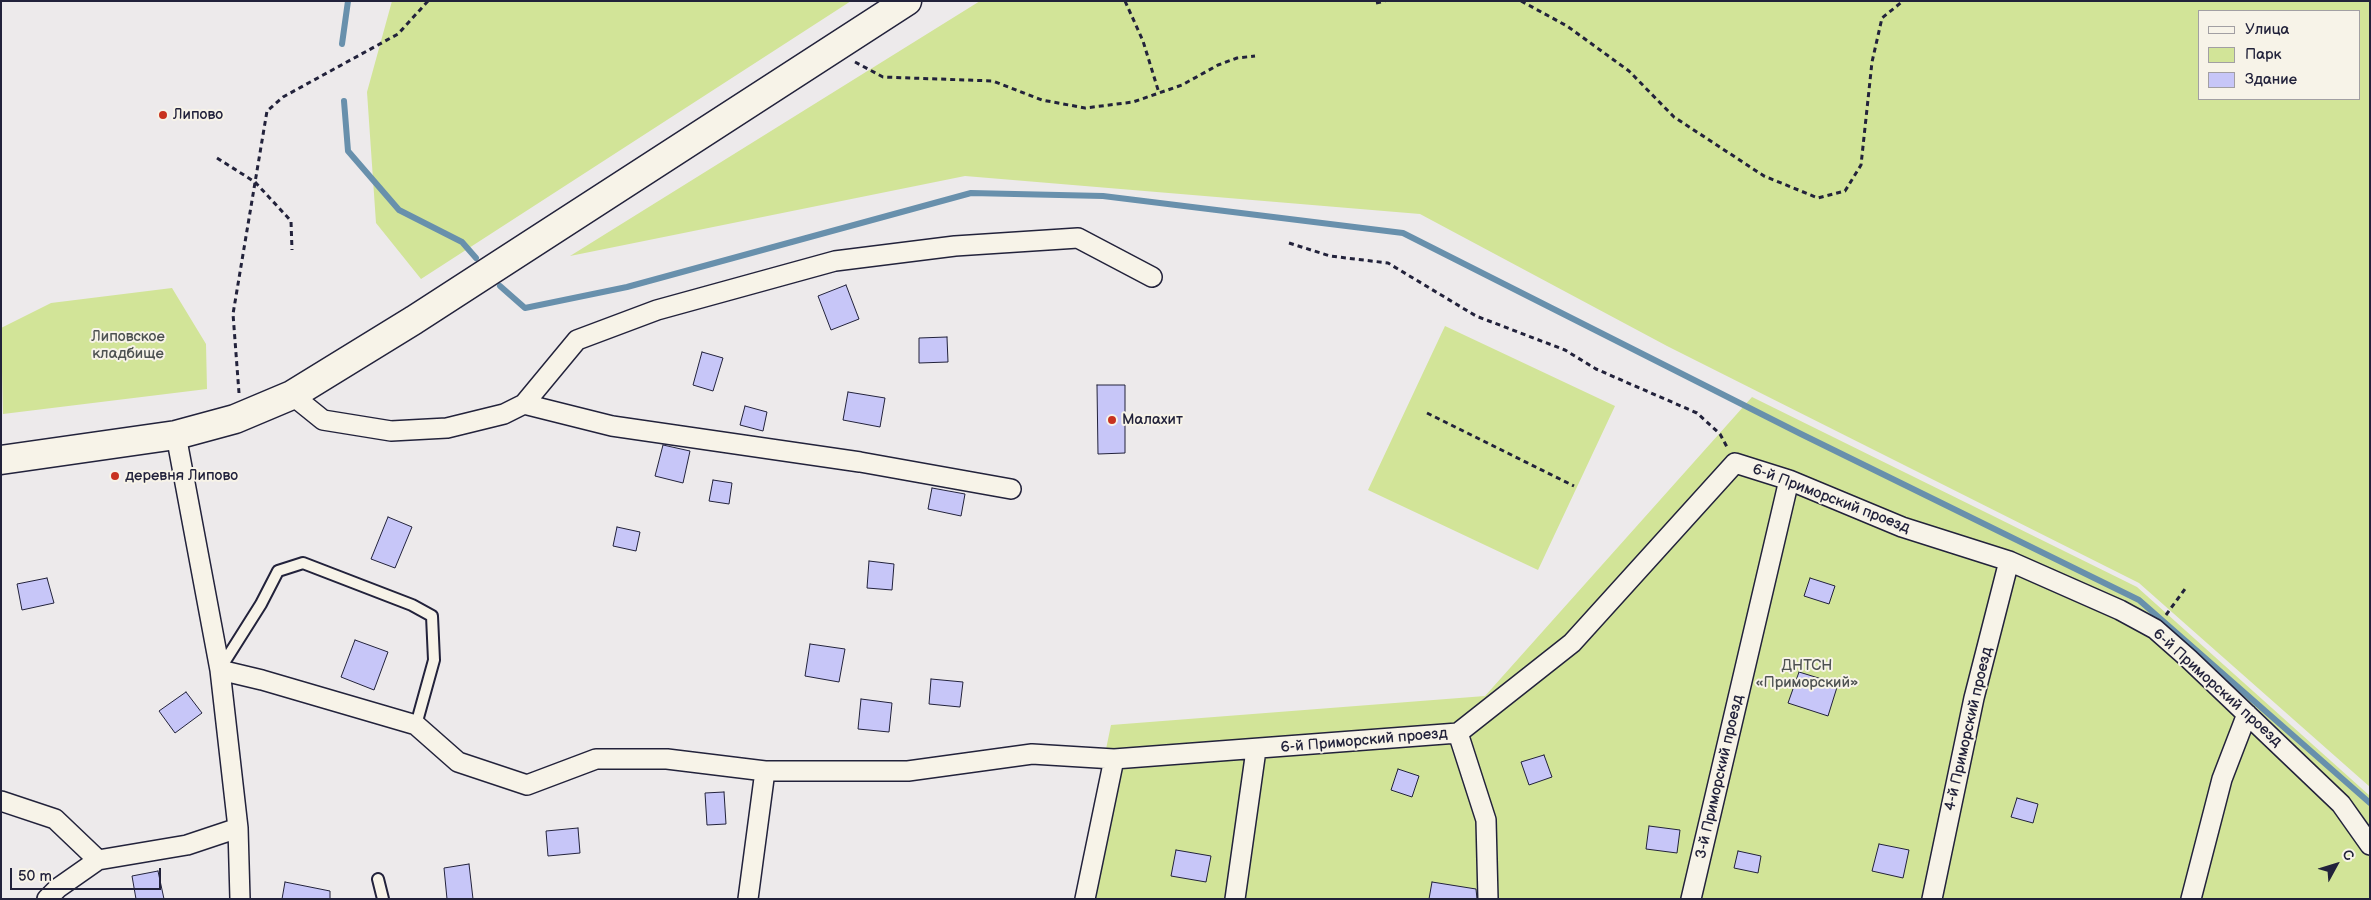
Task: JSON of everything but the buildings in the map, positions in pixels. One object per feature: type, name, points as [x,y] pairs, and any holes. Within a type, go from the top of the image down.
[{"type":"main road","points":[[1,460],[176,435],[235,419],[292,395],[414,320],[907,1]]},
{"type":"street","points":[[292,395],[324,420],[391,431],[447,428],[504,414],[524,404],[577,340],[657,310],[835,261],[955,246],[1078,238],[1152,277]]},
{"type":"street","points":[[524,404],[612,426],[860,462],[1011,489]]},
{"type":"street","points":[[176,435],[220,670],[238,828],[240,899]]},
{"type":"street","name":"6-й Приморский проезд","points":[[416,725],[458,762],[527,785],[596,759],[666,758],[765,771],[908,771],[1032,754],[1114,759],[1256,750],[1458,733],[1572,644],[1735,463],[1789,480],[1902,527],[2009,561],[2120,610],[2155,630],[2189,659],[2341,804],[2370,845]]},
{"type":"street","name":"3-й Приморский проезд","points":[[1692,899],[1789,480]]},
{"type":"street","name":"4-й Приморский проезд","points":[[1932,899],[1974,698],[2009,561]]},
{"type":"street","points":[[220,670],[262,680],[416,725]]},
{"type":"street","points":[[2191,899],[2222,779],[2247,714]]},
{"type":"street","points":[[1458,733],[1486,820],[1488,899]]},
{"type":"street","points":[[1235,899],[1256,750]]},
{"type":"street","points":[[1086,899],[1114,759]]},
{"type":"street","points":[[748,899],[765,771]]},
{"type":"street","points":[[1,801],[55,819],[98,860]]},
{"type":"street","points":[[47,899],[58,888],[98,860],[187,845],[238,828]]},
{"type":"lane","points":[[220,670],[262,604],[278,571],[303,563],[412,605],[432,616],[434,660],[416,725]]},
{"type":"lane","points":[[378,879],[383,899]]},
{"type":"path","points":[[231,396],[240,393],[233,314],[267,112],[283,97],[398,34],[428,1]]},
{"type":"path","points":[[1125,1],[1143,41],[1159,93]]},
{"type":"path","points":[[1376,3],[1385,1]]},
{"type":"path","points":[[1521,1],[1567,26],[1629,71],[1674,117],[1764,176],[1818,198],[1845,191],[1861,165],[1872,62],[1882,18],[1903,1]]},
{"type":"path","points":[[832,50],[883,77],[993,81],[1042,100],[1085,108],[1133,102],[1182,85],[1218,65],[1236,58],[1255,56]]},
{"type":"path","points":[[217,158],[255,182],[291,222],[292,250]]},
{"type":"path","points":[[1289,243],[1330,256],[1388,263],[1476,316],[1565,350],[1596,369],[1697,413],[1720,434],[1735,463]]},
{"type":"path","points":[[1427,414],[1574,486]]},
{"type":"path","points":[[2155,630],[2185,590]]},
{"type":"green space","points":[[392,1],[851,1],[421,279],[376,223],[367,92]]},
{"type":"green space","points":[[980,1],[2370,1],[2370,787],[2139,583],[1667,346],[1420,214],[965,176],[570,256]]},
{"type":"green space","name":"Липовское кладбище","points":[[172,288],[206,344],[207,389],[3,414],[1,328],[51,303]]},
{"type":"green space","points":[[1445,326],[1615,406],[1538,570],[1368,490]]},
{"type":"green space","name":"ДНТСН «Приморский»","points":[[1752,397],[2137,587],[2370,796],[2370,899],[1075,899],[1111,725],[1485,696]]},
{"type":"waterway","points":[[342,44],[348,1]]},
{"type":"waterway","points":[[344,101],[348,151],[399,210],[462,242],[476,258]]},
{"type":"waterway","points":[[500,286],[525,308],[627,287],[971,193],[1103,196],[1403,233],[1801,434],[2139,600],[2370,803]]},
{"type":"place","name":"Липово","points":[[163,115]]},
{"type":"place","name":"Малахит","points":[[1112,420]]},
{"type":"place","name":"деревня Липово","points":[[115,476]]}]
